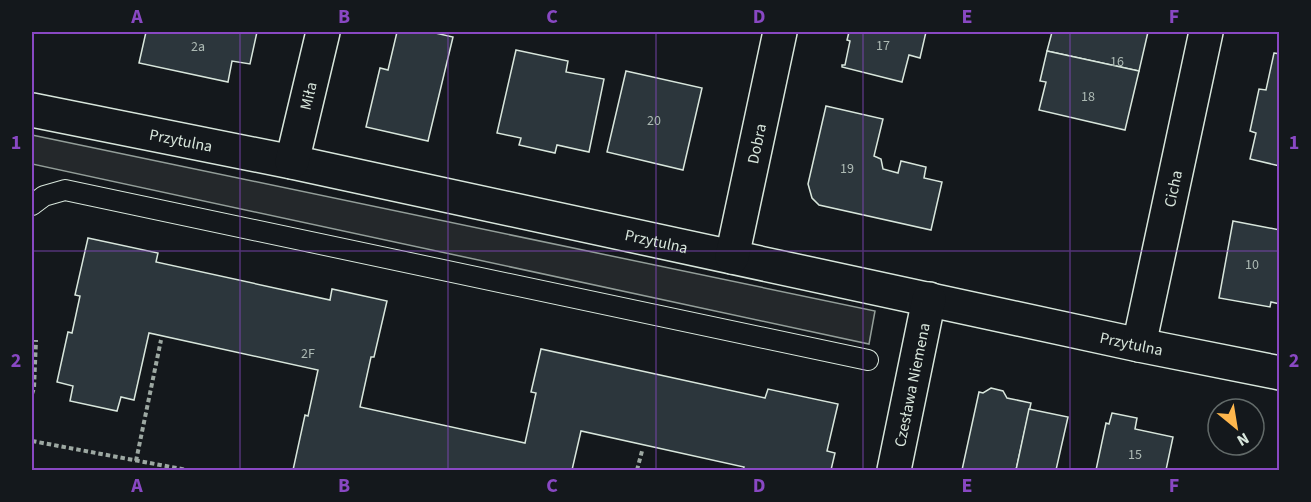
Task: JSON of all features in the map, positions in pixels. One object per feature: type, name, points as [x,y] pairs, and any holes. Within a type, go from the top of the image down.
[{"type":"street","name":"Miła","points":[[292,162],[323,32]]},
{"type":"street","name":"Dobra","points":[[732,257],[780,32]]},
{"type":"street","name":"Cicha","points":[[1139,345],[1206,32]]},
{"type":"street","name":"Przytulna","points":[[32,110],[292,162],[1139,345],[1280,373]]},
{"type":"street","name":"Czesława Niemena","points":[[894,471],[929,299]]},
{"type":"lane","points":[[32,205],[45,196],[65,190],[868,360]]},
{"type":"path","points":[[32,394],[36,340]]},
{"type":"path","points":[[136,461],[161,340]]},
{"type":"path","points":[[32,441],[187,471]]},
{"type":"path","points":[[637,471],[642,451]]},
{"type":"shaded area","points":[[32,135],[875,311],[869,344],[32,164]]},
{"type":"building","points":[[146,32],[257,32],[250,64],[232,61],[228,82],[139,63]]},
{"type":"building","points":[[397,32],[431,32],[453,37],[428,141],[366,127],[380,68],[388,70]]},
{"type":"building","points":[[849,32],[926,32],[920,58],[909,55],[902,82],[842,67],[845,65],[850,41],[847,40]]},
{"type":"building","points":[[1052,32],[1148,32],[1139,71],[1047,51]]},
{"type":"building","points":[[516,50],[568,61],[566,72],[604,79],[589,152],[557,145],[555,153],[519,145],[521,138],[497,133]]},
{"type":"building","points":[[1047,51],[1139,71],[1125,130],[1039,110],[1046,82],[1040,81]]},
{"type":"building","points":[[1274,53],[1280,54],[1280,166],[1250,159],[1256,133],[1250,131],[1259,89],[1266,90]]},
{"type":"building","points":[[626,71],[702,88],[683,170],[607,152]]},
{"type":"building","points":[[826,106],[883,119],[874,156],[881,159],[883,169],[898,173],[901,161],[926,167],[924,178],[942,182],[931,230],[819,205],[812,198],[808,184]]},
{"type":"building","points":[[1233,221],[1280,230],[1280,304],[1271,302],[1270,307],[1219,298]]},
{"type":"building","points":[[88,238],[158,253],[156,262],[330,300],[332,289],[387,301],[360,407],[525,443],[536,393],[531,392],[541,349],[765,398],[768,389],[838,404],[827,451],[835,453],[831,470],[743,470],[744,467],[581,431],[572,470],[293,470],[318,370],[149,333],[134,400],[121,397],[117,411],[70,401],[73,386],[57,382],[68,332],[72,333],[80,296],[75,295]]},
{"type":"building","points":[[991,388],[1003,391],[1007,398],[1031,403],[1016,470],[962,470],[979,392],[983,393]]},
{"type":"building","points":[[1029,409],[1068,417],[1056,470],[1016,470]]},
{"type":"building","points":[[1112,413],[1137,418],[1135,429],[1173,437],[1166,470],[1096,470],[1106,423],[1109,424]]}]
